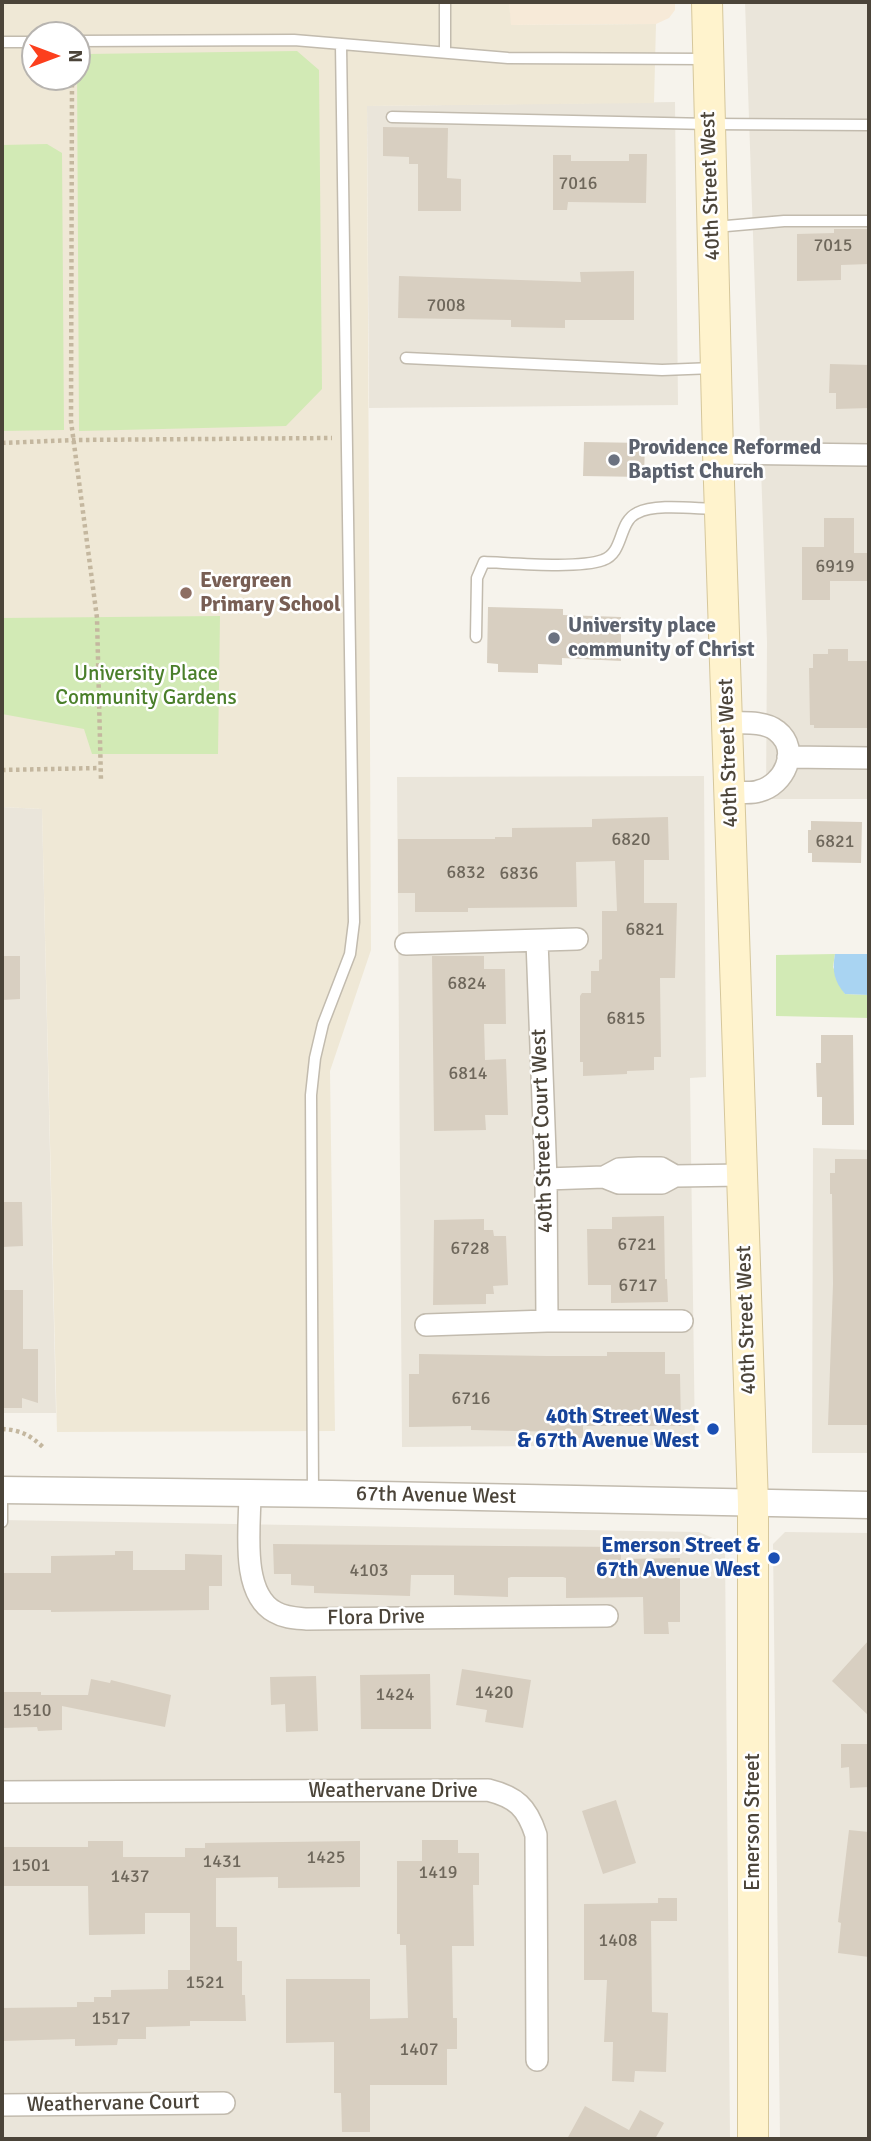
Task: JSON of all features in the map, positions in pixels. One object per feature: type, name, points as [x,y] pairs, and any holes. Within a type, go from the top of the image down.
[{"type":"main road","name":"40th Street West","points":[[707,2],[718,453],[729,723],[752,1504]]},
{"type":"main road","name":"Emerson Street","points":[[752,1504],[753,2139]]},
{"type":"street","points":[[718,453],[869,455]]},
{"type":"street","points":[[729,723],[758,724],[779,732],[787,744],[788,757],[787,769],[777,782],[759,792],[731,792]]},
{"type":"street","points":[[788,757],[869,758]]},
{"type":"street","points":[[406,944],[577,939]]},
{"type":"street","name":"40th Street Court West","points":[[537,941],[547,1321]]},
{"type":"street","points":[[545,1178],[604,1177],[619,1169],[629,1168],[661,1168],[675,1176],[743,1175]]},
{"type":"street","points":[[426,1325],[547,1321],[681,1321]]},
{"type":"street","name":"67th Avenue West","points":[[2,1490],[869,1505]]},
{"type":"street","name":"Flora Drive","points":[[250,1493],[251,1579],[265,1606],[285,1617],[607,1616]]},
{"type":"street","name":"Weathervane Drive","points":[[2,1792],[488,1790],[505,1794],[520,1804],[530,1818],[536,1835],[537,2060]]},
{"type":"street","name":"Weathervane Court","points":[[2,2105],[224,2103]]},
{"type":"lane","points":[[444,2],[445,52]]},
{"type":"lane","points":[[91,41],[294,40],[508,58],[708,59]]},
{"type":"lane","points":[[2,42],[21,42]]},
{"type":"lane","points":[[313,1494],[311,1096],[315,1058],[323,1024],[350,954],[354,922],[341,45]]},
{"type":"lane","points":[[392,117],[869,125]]},
{"type":"lane","points":[[712,228],[759,222],[869,221]]},
{"type":"lane","points":[[406,358],[662,370],[716,368]]},
{"type":"lane","points":[[476,638],[477,578],[484,562],[587,563],[606,560],[618,547],[625,526],[634,514],[650,509],[721,509]]},
{"type":"lane","points":[[2,1490],[2,1522]]},
{"type":"path","points":[[72,91],[71,421],[97,618],[101,781]]},
{"type":"path","points":[[2,443],[347,438]]},
{"type":"path","points":[[2,770],[100,768]]},
{"type":"path","points":[[2,1429],[31,1435],[44,1448]]},
{"type":"shaded area","name":"Evergreen Primary School","points":[[2,2],[509,2],[511,25],[656,24],[654,103],[367,106],[371,950],[330,1071],[335,1431],[57,1432],[42,809],[2,807]]},
{"type":"shaded area","points":[[509,2],[675,2],[675,10],[669,18],[656,24],[510,25]]},
{"type":"shaded area","points":[[745,2],[869,2],[869,799],[766,799],[767,642]]},
{"type":"shaded area","points":[[675,102],[678,405],[369,408],[367,106]]},
{"type":"shaded area","points":[[704,776],[706,1077],[690,1078],[695,1445],[402,1447],[397,777]]},
{"type":"shaded area","points":[[2,807],[42,809],[56,1413],[2,1413]]},
{"type":"shaded area","points":[[813,1148],[869,1150],[869,1453],[812,1453]]},
{"type":"shaded area","points":[[2,1520],[699,1532],[715,1539],[725,1549],[730,2139],[2,2139]]},
{"type":"shaded area","points":[[785,1532],[869,1533],[869,2139],[780,2139],[773,1544]]},
{"type":"green space","points":[[297,51],[319,70],[322,389],[286,426],[79,431],[77,91],[91,91],[91,54]]},
{"type":"green space","points":[[47,144],[62,153],[64,430],[2,431],[2,145]]},
{"type":"green space","name":"University Place Community Gardens","points":[[220,616],[218,754],[92,754],[84,729],[2,714],[2,618]]},
{"type":"green space","points":[[835,954],[833,967],[845,994],[869,995],[869,1018],[776,1016],[776,955]]},
{"type":"water","points":[[835,954],[869,954],[869,995],[845,994],[835,976]]},
{"type":"building","points":[[383,127],[448,128],[447,178],[461,179],[461,211],[418,211],[418,164],[409,164],[409,157],[383,156]]},
{"type":"building","points":[[629,154],[647,154],[646,203],[568,202],[567,210],[553,210],[553,155],[571,155],[571,161],[629,161]]},
{"type":"building","points":[[834,229],[869,229],[869,264],[841,265],[841,280],[797,281],[797,234],[834,233]]},
{"type":"building","points":[[634,271],[634,320],[565,320],[565,328],[511,327],[511,320],[398,318],[399,276],[581,282],[580,272]]},
{"type":"building","points":[[830,364],[869,365],[869,408],[836,409],[836,393],[829,393]]},
{"type":"building","name":"Providence Reformed Baptist Church","points":[[584,442],[645,443],[644,477],[583,476]]},
{"type":"building","points":[[824,518],[854,518],[854,553],[868,553],[868,581],[830,581],[830,600],[802,600],[802,547],[824,547]]},
{"type":"building","name":"University place community of Christ","points":[[488,607],[563,609],[563,615],[621,617],[621,661],[562,658],[562,665],[538,664],[538,673],[498,672],[498,664],[487,663]]},
{"type":"building","points":[[828,649],[848,649],[848,661],[869,661],[869,728],[814,728],[814,725],[810,725],[809,668],[813,668],[813,654],[828,654]]},
{"type":"building","points":[[668,817],[669,860],[644,860],[644,903],[677,903],[675,978],[660,978],[661,1057],[654,1057],[654,1070],[583,1076],[583,1062],[580,1062],[580,996],[582,993],[591,993],[591,971],[599,971],[599,960],[602,959],[602,911],[617,911],[615,861],[576,862],[577,907],[468,908],[468,912],[415,912],[415,893],[398,893],[398,839],[495,839],[512,837],[512,828],[592,827],[592,819]]},
{"type":"building","points":[[811,821],[862,822],[861,863],[812,862],[812,853],[808,853],[808,830],[811,830]]},
{"type":"building","points":[[2,956],[20,956],[20,999],[2,1000]]},
{"type":"building","points":[[432,956],[484,956],[484,969],[505,969],[506,1024],[484,1024],[485,1060],[506,1059],[508,1115],[485,1115],[486,1130],[434,1131]]},
{"type":"building","points":[[821,1035],[853,1035],[854,1125],[822,1125],[822,1097],[817,1097],[816,1063],[821,1063]]},
{"type":"building","points":[[835,1159],[869,1159],[869,1425],[828,1425],[833,1284],[830,1173],[835,1173]]},
{"type":"building","points":[[2,1202],[22,1202],[23,1246],[2,1247]]},
{"type":"building","points":[[664,1216],[668,1302],[611,1303],[611,1285],[588,1285],[587,1229],[612,1229],[612,1217]]},
{"type":"building","points":[[484,1219],[484,1230],[493,1230],[494,1236],[506,1236],[508,1285],[493,1286],[494,1294],[486,1294],[486,1304],[433,1305],[434,1220]]},
{"type":"building","points":[[2,1290],[23,1290],[23,1349],[38,1349],[38,1403],[22,1398],[22,1408],[2,1408]]},
{"type":"building","points":[[607,1352],[665,1352],[665,1374],[680,1374],[681,1426],[583,1426],[583,1438],[565,1438],[565,1432],[471,1430],[471,1426],[409,1427],[409,1374],[419,1374],[419,1354],[607,1356]]},
{"type":"building","points":[[273,1544],[621,1547],[621,1559],[680,1558],[680,1622],[668,1622],[669,1634],[644,1634],[643,1597],[566,1598],[566,1578],[563,1577],[508,1578],[508,1597],[454,1595],[454,1575],[411,1575],[410,1596],[314,1593],[314,1586],[291,1585],[291,1574],[274,1574]]},
{"type":"building","points":[[115,1551],[133,1551],[133,1570],[185,1570],[185,1554],[222,1555],[222,1586],[209,1586],[209,1610],[2,1610],[2,1573],[51,1573],[51,1556],[115,1555]]},
{"type":"building","points":[[869,1640],[869,1716],[832,1681]]},
{"type":"building","points":[[462,1669],[531,1680],[523,1728],[485,1722],[487,1710],[456,1705]]},
{"type":"building","points":[[430,1674],[431,1729],[361,1729],[360,1675]]},
{"type":"building","points":[[316,1676],[318,1731],[286,1732],[285,1704],[271,1705],[270,1677]]},
{"type":"building","points":[[91,1679],[110,1683],[111,1680],[171,1695],[165,1727],[62,1706],[62,1730],[38,1731],[37,1727],[2,1728],[2,1692],[88,1695]]},
{"type":"building","points":[[841,1744],[869,1744],[869,1787],[850,1788],[849,1767],[841,1768]]},
{"type":"building","points":[[616,1800],[636,1863],[603,1874],[582,1811]]},
{"type":"building","points":[[849,1830],[869,1832],[869,1957],[838,1953],[841,1923],[838,1922]]},
{"type":"building","points":[[422,1840],[458,1840],[458,1853],[479,1853],[479,1885],[473,1885],[474,1946],[452,1946],[453,2018],[457,2018],[457,2049],[447,2049],[447,2085],[370,2085],[370,2132],[342,2132],[341,2093],[334,2093],[334,2042],[286,2043],[286,1979],[370,1979],[370,2019],[408,2018],[406,1945],[400,1945],[400,1934],[397,1934],[397,1861],[422,1861]]},
{"type":"building","points":[[88,1841],[123,1841],[123,1857],[185,1857],[185,1848],[205,1848],[205,1843],[360,1841],[360,1887],[278,1888],[278,1877],[216,1878],[216,1927],[237,1927],[237,1961],[242,1961],[242,1995],[245,1995],[246,2021],[190,2021],[190,2026],[146,2027],[146,2039],[118,2039],[117,2045],[75,2046],[75,2039],[2,2041],[2,2008],[77,2007],[77,2002],[94,2002],[94,1997],[111,1997],[111,1990],[168,1989],[168,1970],[190,1970],[190,1913],[145,1913],[145,1934],[89,1935],[88,1886],[2,1886],[2,1847],[88,1847]]},
{"type":"building","points":[[658,1898],[677,1898],[677,1921],[651,1921],[652,2012],[668,2013],[666,2072],[635,2071],[634,2082],[612,2081],[613,2042],[604,2042],[607,1980],[584,1980],[584,1904],[658,1903]]},
{"type":"building","points":[[585,2106],[629,2130],[640,2110],[664,2123],[655,2139],[567,2139]]},
{"type":"place","name":"Providence Reformed Baptist Church","points":[[614,460]]},
{"type":"place","name":"Evergreen Primary School","points":[[186,593]]},
{"type":"place","name":"University place community of Christ","points":[[554,638]]},
{"type":"place","name":"40th Street West & 67th Avenue West","points":[[713,1429]]},
{"type":"place","name":"Emerson Street & 67th Avenue West","points":[[774,1558]]}]
